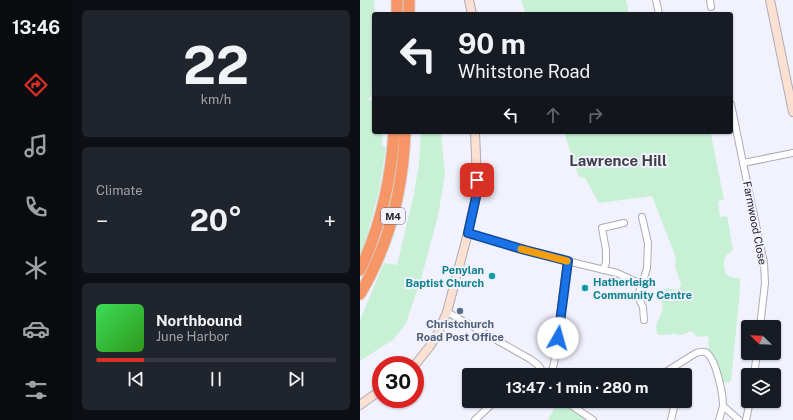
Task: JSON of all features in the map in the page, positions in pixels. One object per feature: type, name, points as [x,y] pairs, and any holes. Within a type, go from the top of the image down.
[{"type":"highway","points":[[397,0],[397,12]]},
{"type":"highway","points":[[409,0],[409,12]]},
{"type":"highway","name":"M4","points":[[360,270],[375,234],[384,203],[390,175],[394,134]]},
{"type":"highway","name":"M4","points":[[360,294],[375,266],[386,239],[394,212],[400,182],[405,134]]},
{"type":"street","points":[[469,0],[472,12]]},
{"type":"street","points":[[656,0],[659,12]]},
{"type":"street","points":[[770,0],[793,112]]},
{"type":"street","name":"Farmwood Close","points":[[733,114],[764,263],[765,283],[761,320]]},
{"type":"street","points":[[422,356],[437,335],[447,312],[468,233],[476,197],[477,180],[475,134]]},
{"type":"street","points":[[743,163],[793,153]]},
{"type":"street","points":[[642,217],[648,243],[648,268],[641,284],[638,297],[643,307],[644,320]]},
{"type":"street","points":[[602,270],[606,263],[606,250],[602,228],[624,223]]},
{"type":"street","points":[[468,233],[525,250],[617,273],[641,284]]},
{"type":"street","points":[[550,368],[554,364],[568,261]]},
{"type":"street","points":[[447,312],[530,359],[540,368]]},
{"type":"street","points":[[673,368],[696,353],[702,352],[709,355],[719,381],[723,398],[723,406],[719,420]]},
{"type":"street","points":[[360,405],[372,396]]},
{"type":"street","points":[[723,406],[739,420]]},
{"type":"street","points":[[475,420],[488,408]]},
{"type":"street","points":[[575,408],[593,420]]},
{"type":"street","points":[[671,420],[674,408]]},
{"type":"street","points":[[746,420],[749,408]]},
{"type":"green space","points":[[360,0],[374,0],[375,12],[372,12],[372,96],[366,101],[372,100],[372,134],[383,134],[382,146],[386,147],[379,191],[364,247],[360,256]]},
{"type":"green space","points":[[521,0],[626,0],[629,12],[525,12]]},
{"type":"green space","points":[[421,134],[441,134],[445,174],[438,216],[421,279],[406,323],[394,339],[360,361],[360,320],[384,263],[397,265],[414,194],[419,163]]},
{"type":"green space","points":[[565,134],[711,134],[724,200],[718,201],[720,217],[727,216],[733,249],[725,258],[724,268],[728,276],[732,278],[740,278],[731,381],[728,383],[723,382],[720,377],[716,361],[709,350],[709,338],[707,336],[697,337],[690,331],[680,335],[660,335],[657,333],[656,325],[663,309],[661,295],[664,290],[668,288],[673,290],[679,289],[681,283],[675,268],[676,258],[652,196],[599,203],[585,178],[579,177]]},
{"type":"green space","points":[[554,408],[575,408],[593,420],[548,420]]},
{"type":"slow traffic","points":[[521,249],[567,261]]},
{"type":"place","name":"Penylan Baptist Church","points":[[492,276]]},
{"type":"place","name":"Hatherleigh Community Centre","points":[[585,288]]},
{"type":"place","name":"Christchurch Road Post Office","points":[[460,311]]},
{"type":"district","name":"Lawrence Hill","points":[[618,161]]},
{"type":"route","points":[[477,180],[476,197],[468,233],[568,261],[558,338]]}]
